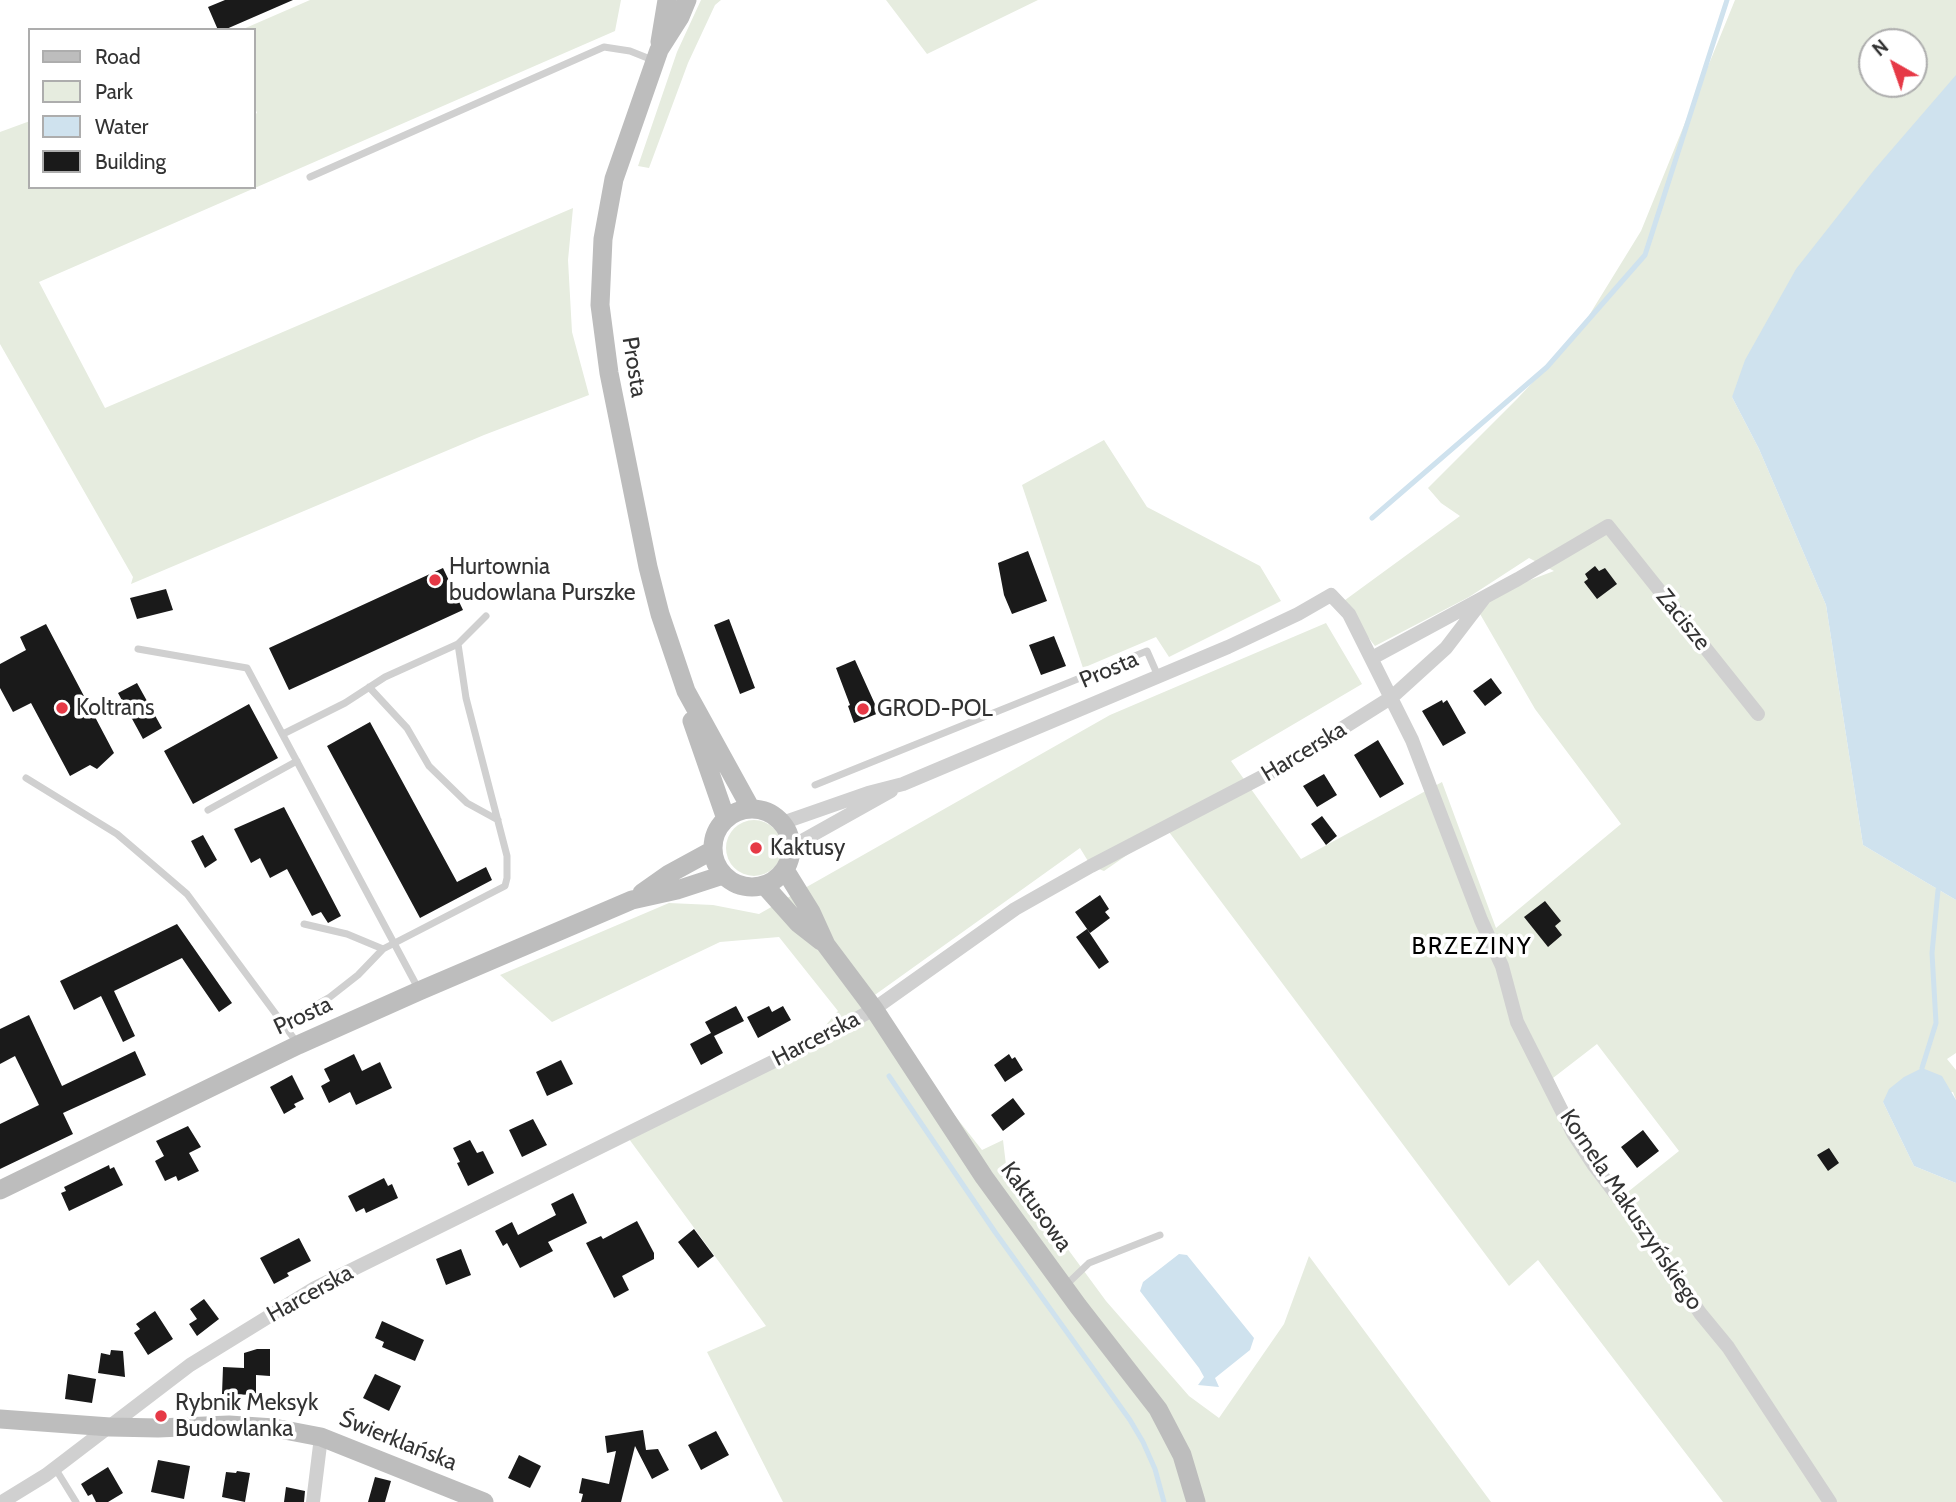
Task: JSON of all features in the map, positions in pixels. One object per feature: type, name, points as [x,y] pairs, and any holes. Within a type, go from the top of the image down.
[{"type":"main road","name":"Prosta","points":[[675,7],[611,194],[601,258],[600,305],[609,373],[648,567],[662,621],[699,725],[726,819]]},
{"type":"main road","name":"Prosta","points":[[699,725],[751,809]]},
{"type":"main road","points":[[751,809],[768,812],[782,823],[789,834],[790,859],[785,870],[776,880],[765,886],[746,887],[733,883],[723,875],[716,864],[713,850],[717,830],[726,819],[737,812],[751,809]]},
{"type":"main road","name":"Prosta","points":[[0,1190],[419,990],[673,882],[713,850]]},
{"type":"main road","name":"Kaktusowa","points":[[785,870],[811,912],[826,945],[874,1009],[984,1177],[1158,1409],[1182,1455],[1196,1502]]},
{"type":"main road","name":"Prosta","points":[[673,882],[723,875]]},
{"type":"main road","name":"Kaktusowa","points":[[765,886],[798,923],[826,945]]},
{"type":"main road","name":"Świerklańska","points":[[0,1419],[110,1427],[229,1425],[274,1428],[321,1437],[477,1501]]},
{"type":"street","name":"Harcerska","points":[[1372,658],[1608,526]]},
{"type":"street","name":"Zacisze","points":[[1608,526],[1758,714]]},
{"type":"street","name":"Kornela Makuszyńskiego","points":[[1331,595],[1349,614],[1392,697],[1431,784],[1481,920],[1502,966],[1517,1022],[1574,1135],[1662,1255],[1700,1313],[1728,1347],[1830,1502]]},
{"type":"street","name":"Prosta","points":[[791,847],[903,784],[1263,631],[1331,595]]},
{"type":"street","name":"Harcerska","points":[[2,1502],[55,1468],[190,1365],[315,1288],[791,1053],[874,1009],[1015,909],[1091,866],[1281,767],[1392,697],[1446,648],[1485,597]]},
{"type":"street","name":"Prosta","points":[[782,823],[903,784]]},
{"type":"street","points":[[313,1502],[321,1437]]},
{"type":"lane","points":[[310,177],[604,47],[657,56]]},
{"type":"lane","points":[[283,734],[345,703],[385,677],[458,644],[486,617]]},
{"type":"lane","points":[[283,1024],[330,997],[358,975],[383,949],[505,886],[507,856],[466,698],[458,644]]},
{"type":"lane","points":[[138,649],[247,668],[307,785],[419,990]]},
{"type":"lane","points":[[815,785],[1147,651],[1158,676]]},
{"type":"lane","points":[[369,687],[407,728],[429,766],[467,803],[498,820]]},
{"type":"lane","points":[[208,810],[297,761]]},
{"type":"lane","points":[[26,778],[117,834],[187,894],[299,1045]]},
{"type":"lane","points":[[304,924],[346,934],[383,949]]},
{"type":"lane","points":[[1064,1287],[1089,1264],[1160,1235]]},
{"type":"lane","points":[[55,1468],[76,1502]]},
{"type":"green space","points":[[310,0],[621,0],[615,31],[256,187],[256,28],[246,28]]},
{"type":"green space","points":[[701,0],[721,0],[715,5],[688,63],[649,168],[638,166],[677,52]]},
{"type":"green space","points":[[886,0],[1038,0],[927,54]]},
{"type":"green space","points":[[1735,0],[1956,0],[1956,76],[1732,397],[1759,449],[1826,605],[1863,845],[1956,900],[1956,1053],[1947,1059],[1956,1070],[1956,1100],[1953,1092],[1883,1102],[1914,1166],[1956,1183],[1956,1502],[1723,1502],[1538,1260],[1509,1286],[1166,828],[1104,871],[1091,866],[1080,848],[865,1002],[982,1150],[1003,1140],[1006,1165],[1106,1301],[1189,1396],[1219,1418],[1284,1324],[1309,1256],[1491,1502],[783,1502],[707,1352],[766,1326],[629,1139],[806,1048],[838,1011],[779,937],[720,942],[552,1022],[500,975],[669,903],[713,905],[759,914],[1110,715],[1326,623],[1362,684],[1231,761],[1301,859],[1442,782],[1496,928],[1621,824],[1535,709],[1476,607],[1485,597],[1554,571],[1529,558],[1469,597],[1375,646],[1341,603],[1460,516],[1441,503],[1428,488],[1577,335],[1641,231]],"holes":[[[1597,1044],[1679,1151],[1624,1195],[1577,1129],[1553,1078]]]},
{"type":"green space","points":[[28,122],[28,189],[252,189],[39,282],[105,408],[573,208],[568,260],[572,332],[589,395],[484,435],[131,584],[133,577],[0,344],[0,132]]},
{"type":"green space","points":[[1104,440],[1147,507],[1260,566],[1281,601],[1169,657],[1156,637],[1083,668],[1022,485]]},
{"type":"green space","points":[[754,820],[765,822],[774,828],[780,837],[780,859],[774,868],[765,874],[754,876],[743,874],[734,868],[728,859],[726,848],[728,837],[734,828],[743,822]]},
{"type":"water","points":[[1956,75],[1956,900],[1863,845],[1826,605],[1759,449],[1732,397],[1745,360],[1796,269],[1874,170]]},
{"type":"water","points":[[1922,1068],[1942,1076],[1956,1100],[1956,1183],[1914,1166],[1883,1102],[1889,1089]]},
{"type":"water","points":[[1179,1254],[1187,1255],[1254,1338],[1250,1350],[1215,1378],[1219,1387],[1198,1385],[1204,1377],[1199,1368],[1140,1291],[1143,1282]]},
{"type":"building","points":[[225,0],[293,0],[229,28],[217,28],[208,7]]},
{"type":"building","points":[[1028,551],[1047,601],[1012,614],[1004,595],[998,563]]},
{"type":"building","points":[[1595,566],[1599,571],[1605,568],[1617,584],[1597,599],[1584,582],[1588,579],[1585,574]]},
{"type":"building","points":[[443,568],[463,610],[289,690],[269,648]]},
{"type":"building","points":[[166,589],[173,610],[137,619],[130,598]]},
{"type":"building","points":[[729,619],[755,688],[740,694],[714,625]]},
{"type":"building","name":"Koltrans","points":[[46,624],[114,753],[97,769],[90,765],[70,776],[31,703],[13,712],[0,688],[0,664],[26,650],[20,637]]},
{"type":"building","points":[[1054,636],[1066,666],[1041,675],[1029,645]]},
{"type":"building","points":[[855,660],[879,713],[854,723],[836,668]]},
{"type":"building","points":[[1491,678],[1502,693],[1485,706],[1473,691]]},
{"type":"building","points":[[137,683],[162,728],[143,739],[118,693]]},
{"type":"building","points":[[1442,700],[1443,703],[1447,700],[1466,733],[1443,746],[1422,711]]},
{"type":"building","points":[[249,704],[278,758],[193,804],[164,751]]},
{"type":"building","points":[[370,722],[457,882],[486,867],[492,880],[420,918],[327,746]]},
{"type":"building","points":[[1378,740],[1404,784],[1380,798],[1354,755]]},
{"type":"building","points":[[1324,774],[1337,795],[1317,807],[1303,786]]},
{"type":"building","points":[[284,807],[341,916],[328,923],[321,912],[312,916],[287,869],[270,878],[260,858],[251,863],[234,829]]},
{"type":"building","points":[[1322,816],[1337,836],[1326,845],[1311,824]]},
{"type":"building","points":[[203,835],[217,860],[205,868],[191,841]]},
{"type":"building","points":[[1100,895],[1109,909],[1105,912],[1110,918],[1090,933],[1075,912]]},
{"type":"building","points":[[1545,901],[1561,921],[1555,926],[1562,935],[1548,947],[1524,917]]},
{"type":"building","points":[[177,924],[232,1003],[219,1012],[182,958],[114,991],[135,1036],[123,1042],[101,996],[74,1010],[60,981]]},
{"type":"building","points":[[1087,929],[1109,962],[1099,969],[1076,937]]},
{"type":"building","points":[[736,1006],[744,1021],[714,1036],[723,1053],[701,1065],[690,1044],[711,1033],[705,1022]]},
{"type":"building","points":[[769,1006],[772,1012],[783,1006],[791,1020],[758,1038],[747,1017]]},
{"type":"building","points":[[29,1015],[62,1086],[135,1051],[146,1075],[63,1113],[73,1134],[0,1169],[0,1124],[39,1105],[15,1056],[0,1064],[0,1029]]},
{"type":"building","points":[[354,1054],[362,1071],[380,1062],[392,1088],[356,1105],[350,1092],[329,1103],[321,1086],[330,1081],[324,1069]]},
{"type":"building","points":[[1009,1054],[1012,1059],[1015,1057],[1023,1070],[1005,1082],[994,1065]]},
{"type":"building","points":[[561,1060],[573,1084],[547,1096],[536,1072]]},
{"type":"building","points":[[292,1075],[304,1099],[284,1114],[270,1087]]},
{"type":"building","points":[[1013,1098],[1025,1114],[1003,1131],[991,1115]]},
{"type":"building","points":[[533,1119],[547,1145],[522,1157],[509,1130]]},
{"type":"building","points":[[188,1126],[201,1147],[189,1153],[199,1171],[178,1181],[176,1176],[165,1181],[155,1161],[164,1156],[156,1141]]},
{"type":"building","points":[[1643,1130],[1659,1151],[1637,1168],[1621,1147]]},
{"type":"building","points":[[470,1140],[477,1153],[483,1151],[494,1173],[468,1186],[453,1148]]},
{"type":"building","points":[[1829,1148],[1839,1163],[1828,1171],[1817,1155]]},
{"type":"building","points":[[109,1165],[110,1169],[114,1167],[123,1185],[69,1211],[61,1193],[66,1191],[64,1187]]},
{"type":"building","points":[[384,1178],[388,1186],[392,1184],[398,1198],[366,1213],[364,1208],[356,1212],[348,1196]]},
{"type":"building","points":[[573,1193],[587,1223],[548,1242],[553,1251],[520,1268],[507,1243],[503,1246],[495,1231],[512,1222],[518,1235],[556,1215],[551,1204]]},
{"type":"building","points":[[637,1221],[654,1253],[654,1259],[622,1276],[629,1290],[614,1298],[586,1243],[601,1236],[603,1239]]},
{"type":"building","points":[[694,1229],[714,1256],[698,1268],[678,1242]]},
{"type":"building","points":[[299,1238],[311,1261],[287,1273],[289,1276],[274,1284],[260,1258]]},
{"type":"building","points":[[461,1249],[471,1275],[446,1285],[436,1259]]},
{"type":"building","points":[[204,1299],[219,1319],[197,1336],[189,1324],[197,1319],[190,1309]]},
{"type":"building","points":[[155,1311],[173,1339],[148,1355],[134,1333],[140,1329],[136,1324]]},
{"type":"building","points":[[382,1321],[424,1340],[415,1361],[382,1347],[384,1342],[375,1338]]},
{"type":"building","points":[[270,1349],[270,1376],[256,1375],[256,1395],[222,1394],[223,1367],[244,1368],[244,1353]]},
{"type":"building","points":[[111,1350],[123,1351],[125,1377],[98,1373],[101,1353],[110,1355]]},
{"type":"building","points":[[68,1374],[96,1379],[92,1403],[65,1399]]},
{"type":"building","points":[[375,1374],[401,1386],[389,1411],[363,1398]]},
{"type":"building","points":[[643,1430],[646,1450],[658,1449],[669,1470],[652,1479],[635,1446],[621,1502],[581,1502],[583,1494],[579,1493],[582,1478],[609,1484],[616,1451],[607,1453],[605,1436]]},
{"type":"building","points":[[716,1431],[729,1455],[701,1470],[688,1445]]},
{"type":"building","points":[[519,1455],[541,1466],[530,1488],[508,1478]]},
{"type":"building","points":[[158,1460],[190,1466],[184,1499],[151,1492]]},
{"type":"building","points":[[108,1467],[123,1493],[108,1502],[96,1502],[92,1494],[88,1496],[81,1484]]},
{"type":"building","points":[[226,1472],[250,1473],[245,1502],[222,1497]]},
{"type":"building","points":[[375,1477],[391,1481],[385,1502],[368,1502]]},
{"type":"building","points":[[286,1487],[305,1491],[304,1502],[284,1502]]},
{"type":"waterway","points":[[1372,518],[1547,367],[1645,255],[1727,0]]},
{"type":"waterway","points":[[1922,1068],[1936,1023],[1932,953],[1938,890]]},
{"type":"waterway","points":[[889,1076],[995,1232],[1130,1420],[1155,1469],[1164,1502]]},
{"type":"place","name":"Hurtownia budowlana Purszke","points":[[435,580]]},
{"type":"place","name":"Koltrans","points":[[62,708]]},
{"type":"place","name":"GROD-POL","points":[[863,709]]},
{"type":"place","name":"Kaktusy","points":[[756,848]]},
{"type":"place","name":"Rybnik Meksyk Budowlanka","points":[[161,1416]]},
{"type":"district","name":"BRZEZINY","points":[[1472,947]]}]
